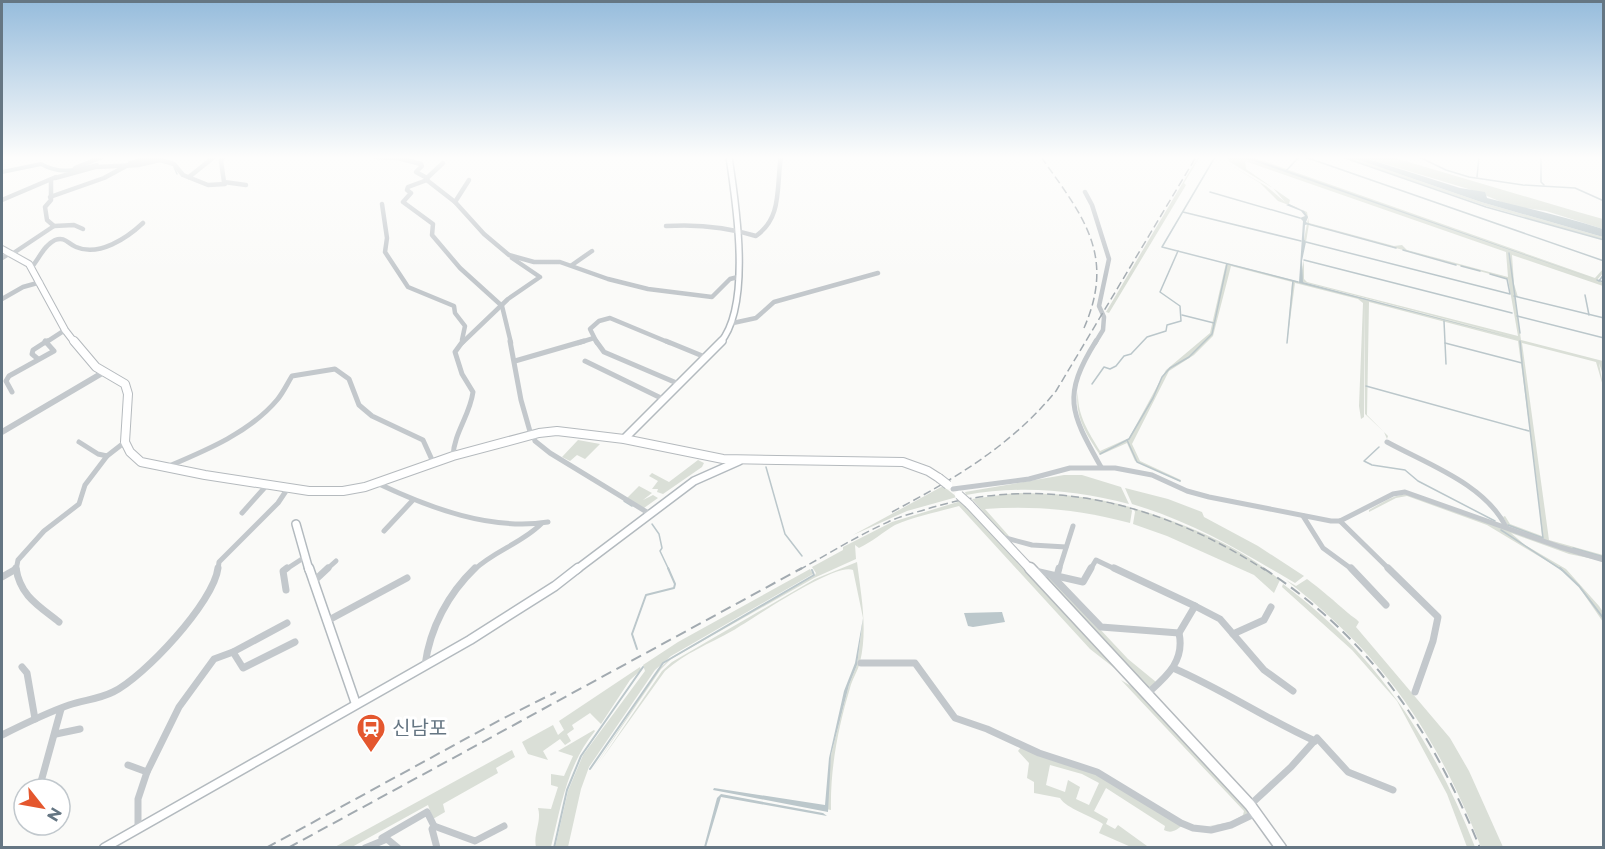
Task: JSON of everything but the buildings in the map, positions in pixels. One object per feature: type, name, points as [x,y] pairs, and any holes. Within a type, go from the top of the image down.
[{"type":"main road","points":[[624,439],[726,336],[732,323],[738,277],[733,197]]},
{"type":"main road","points":[[2,249],[32,268],[65,330],[104,372],[127,386],[125,441],[130,452],[141,462],[153,466],[170,466],[205,475],[288,488],[343,491],[377,484],[433,462],[532,434],[566,431],[739,460],[783,458],[891,460],[913,465],[939,478],[954,490],[1033,570],[1253,809],[1281,848]]},
{"type":"main road","points":[[104,848],[545,594],[694,481],[739,460]]},
{"type":"main road","points":[[296,524],[313,582],[356,704]]},
{"type":"street","points":[[50,197],[51,200],[45,207],[46,216],[54,226]]},
{"type":"street","points":[[408,197],[404,202],[406,206],[433,224],[432,236],[460,268],[502,306],[515,361],[521,400],[536,441],[550,453],[650,514]]},
{"type":"street","points":[[448,197],[484,234],[540,277],[514,294],[462,342],[455,352],[456,360],[473,392],[473,399],[454,442],[453,456]]},
{"type":"street","points":[[455,202],[458,197]]},
{"type":"street","points":[[666,226],[686,225],[737,230],[756,237],[771,224],[777,197]]},
{"type":"street","points":[[1087,197],[1109,259],[1099,306],[1104,317],[1103,330],[1080,367],[1072,404],[1077,424],[1101,467]]},
{"type":"street","points":[[382,204],[383,219],[387,224],[388,234],[385,252],[392,266],[408,287],[454,306],[455,314],[465,326],[462,342]]},
{"type":"street","points":[[32,268],[44,250],[57,240],[67,240],[78,248],[97,248],[130,235],[143,223]]},
{"type":"street","points":[[2,258],[54,226],[74,225],[83,229]]},
{"type":"street","points":[[572,265],[592,251]]},
{"type":"street","points":[[509,255],[534,262],[560,262],[608,279],[648,289],[712,297],[730,279],[738,277]]},
{"type":"street","points":[[732,323],[750,322],[774,302],[878,273]]},
{"type":"street","points":[[2,298],[23,287],[41,282]]},
{"type":"street","points":[[679,384],[604,352],[590,328],[610,318],[705,357]]},
{"type":"street","points":[[38,359],[31,352],[65,330]]},
{"type":"street","points":[[515,361],[594,338]]},
{"type":"street","points":[[5,380],[54,351],[45,341]]},
{"type":"street","points":[[585,361],[663,399]]},
{"type":"street","points":[[170,466],[207,450],[252,423],[277,400],[292,376],[335,369],[349,380],[359,405],[372,416],[386,420],[423,440],[433,462]]},
{"type":"street","points":[[2,432],[104,372]]},
{"type":"street","points":[[2,373],[12,392]]},
{"type":"street","points":[[59,622],[26,596],[19,585],[16,569],[21,555],[44,531],[79,504],[84,485],[107,456],[125,441]]},
{"type":"street","points":[[79,442],[98,454],[107,456]]},
{"type":"street","points":[[1387,442],[1482,496],[1504,520],[1506,527]]},
{"type":"street","points":[[954,490],[1029,479],[1070,468],[1101,467],[1141,472],[1196,493],[1303,516],[1340,521],[1393,494],[1405,492],[1560,548],[1604,560]]},
{"type":"street","points":[[377,484],[385,485],[413,500],[477,519],[545,523],[483,561],[461,582],[452,594],[426,649],[425,665]]},
{"type":"street","points":[[242,513],[267,485]]},
{"type":"street","points":[[2,735],[61,709],[120,690],[171,643],[207,596],[219,571],[219,562],[278,503],[288,488]]},
{"type":"street","points":[[384,531],[413,500]]},
{"type":"street","points":[[1303,516],[1323,548],[1346,564],[1386,605]]},
{"type":"street","points":[[1340,521],[1438,617],[1433,641],[1414,692]]},
{"type":"street","points":[[1058,572],[1073,526]]},
{"type":"street","points":[[1000,537],[1032,545],[1066,548]]},
{"type":"street","points":[[286,591],[283,571],[305,557]]},
{"type":"street","points":[[1033,570],[1083,582],[1096,560],[1195,606],[1220,619],[1264,670],[1293,691]]},
{"type":"street","points":[[313,582],[336,561]]},
{"type":"street","points":[[2,577],[16,569]]},
{"type":"street","points":[[1050,575],[1101,627],[1179,633]]},
{"type":"street","points":[[327,621],[407,578]]},
{"type":"street","points":[[1148,693],[1173,668],[1183,646],[1179,633],[1195,606]]},
{"type":"street","points":[[1233,634],[1264,620],[1270,607]]},
{"type":"street","points":[[138,828],[138,799],[147,772],[162,739],[190,691],[214,659],[233,652],[287,623]]},
{"type":"street","points":[[233,652],[243,668],[295,642]]},
{"type":"street","points":[[861,663],[875,665],[908,661],[915,663],[955,718],[972,722],[1039,753],[1102,774],[1126,791],[1186,825],[1204,830],[1235,825],[1253,809],[1317,738],[1348,772],[1393,790]]},
{"type":"street","points":[[22,667],[27,673],[35,719]]},
{"type":"street","points":[[1173,668],[1192,676],[1250,710],[1266,716],[1280,726],[1315,741]]},
{"type":"street","points":[[41,777],[56,734],[61,709]]},
{"type":"street","points":[[56,734],[80,729]]},
{"type":"street","points":[[128,765],[147,772]]},
{"type":"street","points":[[365,848],[427,812],[434,826],[432,829],[437,848]]},
{"type":"street","points":[[434,826],[475,841],[504,826]]},
{"type":"street","points":[[382,838],[395,842],[398,848]]},
{"type":"shaded area","points":[[1174,197],[1179,197],[1109,313],[1106,312]]},
{"type":"shaded area","points":[[1274,197],[1279,197],[1285,202],[1280,197],[1285,197],[1290,200],[1289,204],[1307,212],[1309,223],[1394,246],[1402,245],[1407,250],[1508,277],[1506,252],[1347,197],[1365,197],[1595,278],[1603,269],[1603,273],[1597,280],[1603,283],[1603,286],[1512,255],[1521,340],[1603,361],[1603,375],[1599,363],[1603,386],[1596,362],[1522,343],[1549,540],[1603,555],[1603,558],[1549,542],[1508,526],[1503,517],[1505,516],[1510,524],[1542,536],[1518,341],[1369,302],[1367,415],[1384,432],[1365,414],[1365,302],[1364,417],[1361,419],[1359,406],[1363,303],[1358,299],[1295,283],[1287,343],[1292,282],[1231,266],[1213,336],[1194,355],[1169,371],[1132,444],[1140,461],[1181,482],[1135,461],[1127,443],[1100,455],[1080,417],[1078,391],[1081,415],[1100,451],[1129,438],[1166,370],[1210,333],[1226,263],[1518,338],[1303,282],[1301,275],[1304,260],[1304,279],[1307,282],[1518,336],[1508,279],[1309,224],[1306,242],[1304,239],[1308,219],[1302,210],[1278,201]]},
{"type":"shaded area","points":[[1356,197],[1361,197],[1594,279]]},
{"type":"shaded area","points":[[1458,197],[1465,197],[1603,237],[1603,240]]},
{"type":"shaded area","points":[[1465,197],[1487,197],[1603,229],[1603,237]]},
{"type":"shaded area","points":[[1488,197],[1527,197],[1603,219],[1603,229],[1546,211],[1511,206]]},
{"type":"shaded area","points":[[1289,204],[1304,211],[1308,217],[1306,222],[1309,224],[1305,225],[1304,239],[1306,242],[1302,261],[1303,282],[1518,339],[1299,283],[1303,221],[1300,218],[1305,216],[1301,211],[1286,205]]},
{"type":"shaded area","points":[[578,440],[600,444],[585,459],[577,455],[570,461],[562,457]]},
{"type":"shaded area","points":[[698,460],[704,463],[702,467],[663,494],[657,492],[658,489],[652,489],[658,481],[649,476],[652,473],[669,482]]},
{"type":"shaded area","points":[[1064,475],[1082,475],[1121,487],[1129,504],[1089,495],[1048,490],[1008,490],[966,495],[965,492]]},
{"type":"shaded area","points":[[639,486],[652,493],[643,500],[653,495],[658,498],[644,508],[627,498]]},
{"type":"shaded area","points":[[943,486],[957,497],[907,511],[853,535]]},
{"type":"shaded area","points":[[1125,488],[1168,499],[1202,512],[1204,517],[1258,546],[1304,576],[1295,583],[1196,528],[1132,504]]},
{"type":"shaded area","points":[[1015,493],[1073,496],[1116,503],[1130,507],[1132,511],[1130,523],[1058,510],[985,509],[1009,536],[1004,536],[972,499]]},
{"type":"shaded area","points":[[1407,494],[1603,561],[1569,554],[1511,533],[1525,545],[1566,569],[1599,606],[1603,612],[1603,622],[1579,587],[1562,570],[1487,525],[1407,496],[1396,498],[1369,512],[1387,500]]},
{"type":"shaded area","points":[[961,501],[1131,681],[1090,649],[959,506],[895,525],[859,548],[855,545],[856,559],[814,578],[671,659],[661,669],[593,769],[658,670],[672,657],[815,575],[812,567],[843,550],[843,547],[892,522]]},
{"type":"shaded area","points":[[1133,508],[1210,536],[1246,556],[1280,580],[1274,593],[1254,575],[1167,536],[1133,524],[1135,512]]},
{"type":"shaded area","points":[[857,562],[863,618],[853,570],[843,570],[812,583],[689,654],[665,671],[599,763],[662,671],[672,662],[815,579]]},
{"type":"shaded area","points":[[810,569],[813,574],[671,656],[655,670],[589,767],[581,789],[568,847],[555,848],[568,791],[583,755],[645,671],[643,665],[678,642]]},
{"type":"shaded area","points":[[1043,575],[1050,576],[1128,659],[1156,682],[1150,689]]},
{"type":"shaded area","points":[[1307,579],[1359,622],[1356,627],[1450,738],[1469,771],[1503,847],[1481,847],[1445,768],[1403,699],[1352,638],[1286,580],[1296,586]]},
{"type":"shaded area","points":[[1283,584],[1346,639],[1398,702],[1441,771],[1475,847],[1467,847],[1447,794],[1397,701],[1352,650],[1282,587]]},
{"type":"shaded area","points":[[1002,612],[1005,622],[973,627],[968,626],[964,613]]},
{"type":"shaded area","points":[[863,618],[859,665],[838,733],[833,764],[831,810],[826,809],[831,755],[849,685],[857,665]]},
{"type":"shaded area","points":[[863,618],[857,665],[849,685],[831,755],[828,812],[713,790],[714,788],[825,805],[829,758],[844,691],[855,663]]},
{"type":"shaded area","points":[[640,667],[641,670],[630,680],[601,724],[590,713],[572,725],[574,729],[567,734],[571,741],[565,745],[560,739],[543,751],[548,760],[528,754],[522,742],[553,725],[558,735],[564,730],[559,721]]},
{"type":"shaded area","points":[[1121,680],[1136,689],[1248,812],[1247,815],[1233,823],[1204,827],[1231,822],[1243,815],[1244,811]]},
{"type":"shaded area","points":[[594,730],[571,772],[551,847],[536,847],[538,808],[551,809],[558,787],[551,785],[551,774],[564,776],[573,756],[558,751]]},
{"type":"shaded area","points":[[1021,747],[1102,775],[1183,825],[1176,830],[1164,830],[1165,826],[1106,788],[1094,811],[1108,819],[1106,824],[1115,829],[1118,825],[1147,846],[1131,847],[1099,833],[1103,824],[1063,802],[1060,798],[1034,793],[1034,782],[1027,778],[1029,763],[1018,751]],"holes":[[[1050,765],[1082,774],[1099,783],[1089,805],[1076,799],[1080,787],[1068,780],[1065,792],[1046,785]]]},
{"type":"shaded area","points":[[512,750],[515,757],[496,768],[498,773],[443,804],[445,812],[433,819],[428,805],[352,847],[333,848]]},
{"type":"shaded area","points":[[721,794],[823,813],[827,816],[721,797],[706,847],[704,847],[717,798]]},
{"type":"waterway","points":[[1178,251],[1162,247],[1192,197]]},
{"type":"waterway","points":[[1226,197],[1300,218]]},
{"type":"waterway","points":[[1419,197],[1604,261]]},
{"type":"waterway","points":[[1456,197],[1604,240]]},
{"type":"waterway","points":[[1594,197],[1604,201]]},
{"type":"waterway","points":[[1183,212],[1301,241]]},
{"type":"waterway","points":[[1308,224],[1396,248]]},
{"type":"waterway","points":[[1306,242],[1510,294],[1507,279],[1490,274]]},
{"type":"waterway","points":[[1403,250],[1456,265]]},
{"type":"waterway","points":[[1092,384],[1104,367],[1110,369],[1116,366],[1124,356],[1131,354],[1147,337],[1166,331],[1167,325],[1181,321],[1180,306],[1160,292],[1178,251]]},
{"type":"waterway","points":[[1178,251],[1298,282]]},
{"type":"waterway","points":[[1509,253],[1515,296]]},
{"type":"waterway","points":[[1304,260],[1512,313]]},
{"type":"waterway","points":[[1127,440],[1153,398],[1162,377],[1170,368],[1189,357],[1212,334],[1227,264]]},
{"type":"waterway","points":[[1461,266],[1480,271]]},
{"type":"waterway","points":[[1599,281],[1604,274]]},
{"type":"waterway","points":[[1287,343],[1293,281]]},
{"type":"waterway","points":[[1599,281],[1604,282]]},
{"type":"waterway","points":[[1585,295],[1589,314]]},
{"type":"waterway","points":[[1515,296],[1589,314]]},
{"type":"waterway","points":[[1515,296],[1518,316]]},
{"type":"waterway","points":[[1589,314],[1604,318]]},
{"type":"waterway","points":[[1182,315],[1214,323]]},
{"type":"waterway","points":[[1518,316],[1604,338]]},
{"type":"waterway","points":[[1518,316],[1520,333]]},
{"type":"waterway","points":[[1444,321],[1445,343]]},
{"type":"waterway","points":[[1520,341],[1522,362]]},
{"type":"waterway","points":[[1445,343],[1522,363],[1543,538],[1508,525]]},
{"type":"waterway","points":[[1445,343],[1446,364]]},
{"type":"waterway","points":[[1366,386],[1529,431]]},
{"type":"waterway","points":[[1100,454],[1127,440]]},
{"type":"waterway","points":[[1127,440],[1137,462],[1180,481]]},
{"type":"waterway","points":[[1379,447],[1364,461],[1372,465],[1405,470],[1418,481],[1495,521]]},
{"type":"waterway","points":[[766,467],[785,534],[802,556]]},
{"type":"waterway","points":[[624,501],[632,506]]},
{"type":"waterway","points":[[652,524],[659,534],[662,548],[660,551],[669,570]]},
{"type":"waterway","points":[[1501,530],[1562,570]]},
{"type":"waterway","points":[[1573,548],[1604,557]]},
{"type":"waterway","points":[[637,649],[632,634],[646,595],[674,588],[675,584],[668,568]]},
{"type":"waterway","points":[[1560,568],[1579,586],[1604,619]]},
{"type":"waterway","points":[[590,769],[663,663],[814,575],[812,570]]},
{"type":"waterway","points":[[554,848],[567,790],[581,756],[643,667]]},
{"type":"railway","points":[[1069,197],[1082,218],[1096,257],[1097,279],[1093,302],[1084,328]]},
{"type":"railway","points":[[892,512],[980,460],[1001,445],[1039,411],[1056,391],[1172,197]]},
{"type":"railway","points":[[799,570],[897,518],[971,498],[1015,494],[1059,495],[1102,501],[1145,512],[1226,547],[1265,570]]},
{"type":"railway","points":[[288,848],[802,568]]},
{"type":"railway","points":[[1263,568],[1301,595],[1336,625],[1394,690],[1419,726],[1441,765],[1480,848]]},
{"type":"railway","points":[[266,848],[500,720],[556,692]]},
{"type":"place","name":"신남포","points":[[371,754]]}]
